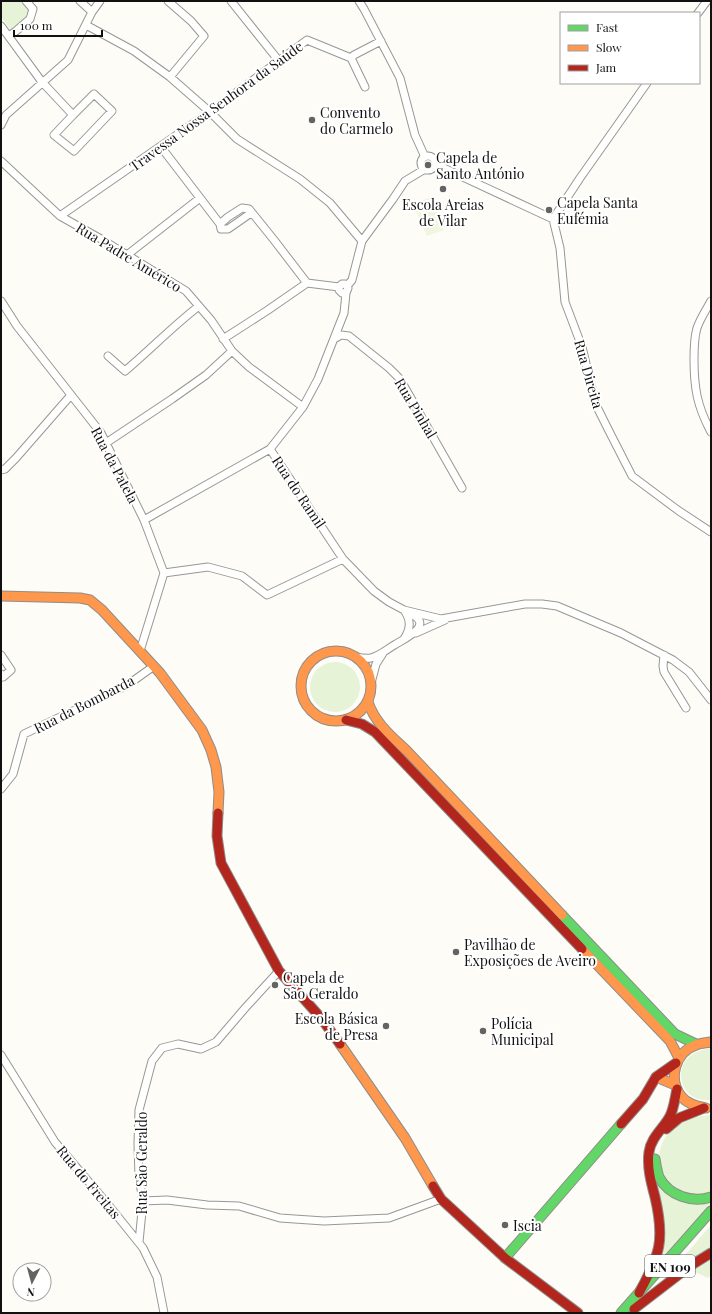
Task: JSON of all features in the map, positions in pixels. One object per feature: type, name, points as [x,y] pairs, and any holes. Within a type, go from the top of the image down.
[{"type":"main road","points":[[1,596],[80,598],[90,600],[102,610],[154,666],[186,706],[202,730],[211,750],[216,766],[219,792],[218,836],[221,863],[279,971],[321,1018],[335,1037],[405,1138],[441,1199],[505,1258],[578,1313]]},
{"type":"main road","points":[[325,652],[346,652],[356,657],[369,673],[371,683],[371,693],[368,702],[362,710],[355,716],[337,722],[319,718],[311,712],[305,705],[301,695],[300,684],[302,674],[308,664],[315,657],[325,652]]},
{"type":"main road","points":[[368,702],[371,713],[376,721],[667,1026],[675,1034],[696,1044]]},
{"type":"main road","points":[[346,720],[362,724],[375,732],[670,1041],[678,1060],[674,1070],[676,1087],[673,1109],[669,1117],[652,1139],[648,1162],[661,1229],[659,1250],[652,1270],[639,1293]]},
{"type":"main road","points":[[505,1258],[643,1099],[656,1077],[678,1060],[689,1047],[696,1044],[711,1042]]},
{"type":"main road","points":[[656,1077],[676,1087],[684,1099],[696,1107],[708,1108]]},
{"type":"main road","points":[[708,1108],[672,1122],[661,1135],[655,1158],[656,1169],[660,1180],[668,1188],[689,1199],[700,1199],[711,1196]]},
{"type":"main road","name":"EN 109","points":[[622,1313],[711,1211]]},
{"type":"main road","name":"EN 109","points":[[632,1311],[711,1219]]},
{"type":"main road","points":[[632,1311],[690,1266],[711,1253]]},
{"type":"street","points":[[9,36],[30,19],[33,9],[26,1]]},
{"type":"street","points":[[80,1],[92,12]]},
{"type":"street","points":[[1,125],[4,112],[68,60],[92,12],[100,1]]},
{"type":"street","points":[[168,1],[191,21],[204,36],[170,77]]},
{"type":"street","points":[[231,1],[279,61]]},
{"type":"street","points":[[358,1],[364,9],[400,78],[416,135],[425,157]]},
{"type":"street","points":[[699,12],[707,1]]},
{"type":"street","points":[[86,25],[134,51],[170,77],[210,112],[237,139],[300,179],[324,198],[362,240],[405,181],[425,169],[431,169],[435,164]]},
{"type":"street","points":[[1,26],[42,82],[73,115]]},
{"type":"street","name":"Travessa Nossa Senhora da Saúde","points":[[60,216],[161,147],[307,40],[351,58]]},
{"type":"street","points":[[365,87],[351,58],[380,41]]},
{"type":"street","points":[[425,157],[432,157],[435,164],[553,219],[646,84]]},
{"type":"street","points":[[94,94],[112,111],[74,152],[54,135],[73,115],[94,94]]},
{"type":"street","points":[[161,147],[220,224],[242,208],[249,209],[307,283]]},
{"type":"street","points":[[425,157],[422,161],[425,169]]},
{"type":"street","name":"Rua Padre Américo","points":[[1,161],[60,216],[186,291],[210,320],[232,351],[249,367],[303,407]]},
{"type":"street","points":[[127,255],[200,198]]},
{"type":"street","name":"Rua Direita","points":[[553,219],[560,248],[565,302],[582,347],[596,404],[609,431],[632,476],[711,531]]},
{"type":"street","name":"Rua do Ramil","points":[[362,240],[352,280],[347,289],[344,313],[318,379],[303,407],[270,449],[343,559],[374,591],[389,602],[404,610]]},
{"type":"street","points":[[223,339],[307,283],[339,287],[340,292],[344,294],[347,289]]},
{"type":"street","name":"Rua da Patela","points":[[1,301],[17,326],[101,433],[144,520],[164,573]]},
{"type":"street","points":[[711,301],[702,316],[694,343],[694,383],[698,403],[711,432]]},
{"type":"street","points":[[108,356],[125,371],[146,354],[178,322],[199,306]]},
{"type":"street","name":"Rua Pinhal","points":[[334,339],[341,335],[349,336],[389,368],[400,379],[462,488]]},
{"type":"street","points":[[106,443],[206,375],[232,351]]},
{"type":"street","points":[[1,470],[5,469],[16,458],[71,395]]},
{"type":"street","points":[[144,520],[270,449]]},
{"type":"street","points":[[140,651],[164,573],[208,567],[242,576],[267,596],[343,559]]},
{"type":"street","points":[[407,637],[447,619],[516,605],[542,604],[557,606],[621,633],[673,660],[689,672],[711,700]]},
{"type":"street","points":[[404,610],[433,618],[447,619]]},
{"type":"street","points":[[404,610],[409,618],[410,626],[407,637]]},
{"type":"street","points":[[356,657],[363,659],[370,658],[383,653],[418,629],[420,624],[419,620],[416,616],[404,610]]},
{"type":"street","points":[[371,683],[376,664],[383,653]]},
{"type":"street","points":[[1,655],[11,670],[3,677],[1,674]]},
{"type":"street","points":[[664,655],[664,672],[686,708]]},
{"type":"street","name":"Rua da Bombarda","points":[[1,789],[13,774],[24,734],[126,686],[154,666]]},
{"type":"street","name":"Rua São Geraldo","points":[[139,1242],[143,1201],[139,1170],[138,1144],[140,1110],[152,1061],[162,1048],[178,1044],[200,1049],[216,1042],[279,971]]},
{"type":"street","name":"Rua do Freitas","points":[[1,1055],[55,1142],[139,1242],[157,1277],[164,1313]]},
{"type":"street","points":[[143,1201],[167,1200],[239,1206],[280,1218],[324,1221],[389,1218],[441,1199]]},
{"type":"green space","points":[[1,1],[21,1],[29,11],[29,16],[10,29],[1,17]]},
{"type":"green space","points":[[431,197],[444,230],[427,236],[413,204]]},
{"type":"green space","points":[[335,662],[344,664],[353,669],[358,678],[360,687],[358,696],[353,705],[344,710],[335,712],[326,710],[317,705],[312,696],[310,687],[312,678],[317,669],[326,664]]},
{"type":"green space","points":[[711,1049],[711,1100],[699,1099],[690,1095],[684,1087],[681,1078],[682,1069],[686,1060],[695,1053]]},
{"type":"green space","points":[[711,1115],[711,1191],[702,1194],[683,1193],[674,1189],[668,1182],[659,1161],[664,1139],[669,1132],[684,1121]]},
{"type":"green space","points":[[654,1171],[663,1188],[711,1200],[711,1205],[660,1264]]},
{"type":"green space","points":[[711,1225],[711,1250],[662,1282]]},
{"type":"green space","points":[[711,1260],[711,1275],[708,1278],[693,1271]]},
{"type":"traffic: fast","points":[[562,915],[675,1034],[696,1044]]},
{"type":"traffic: fast","points":[[505,1258],[621,1124]]},
{"type":"traffic: fast","points":[[655,1159],[659,1177],[663,1184],[669,1189],[689,1198],[704,1199],[711,1197]]},
{"type":"traffic: fast","points":[[621,1313],[711,1211]]},
{"type":"traffic: slow","points":[[1,596],[80,598],[90,600],[102,610],[160,673],[202,730],[211,750],[216,767],[219,792],[218,813]]},
{"type":"traffic: slow","points":[[329,651],[343,651],[356,657],[365,666],[371,679],[371,686],[369,699],[361,711],[343,721],[329,721],[316,715],[307,706],[301,693],[301,679],[307,666],[316,657],[329,651]]},
{"type":"traffic: slow","points":[[368,702],[371,710],[384,729],[407,751],[562,915]]},
{"type":"traffic: slow","points":[[582,949],[670,1041],[679,1058]]},
{"type":"traffic: slow","points":[[706,1108],[692,1104],[683,1099],[677,1089],[674,1074],[683,1054],[698,1044],[711,1042]]},
{"type":"traffic: slow","points":[[340,1044],[405,1138],[433,1186]]},
{"type":"traffic: slow","points":[[656,1077],[675,1085]]},
{"type":"traffic: jam","points":[[346,720],[362,724],[375,732],[582,949]]},
{"type":"traffic: jam","points":[[218,813],[217,836],[221,863],[279,971],[321,1018],[340,1044]]},
{"type":"traffic: jam","points":[[621,1124],[643,1099],[656,1077],[676,1063]]},
{"type":"traffic: jam","points":[[639,1293],[652,1268],[659,1247],[660,1236],[658,1212],[649,1169],[649,1152],[652,1142],[670,1116],[677,1089]]},
{"type":"traffic: jam","points":[[666,1129],[679,1118],[704,1108]]},
{"type":"traffic: jam","points":[[433,1186],[441,1199],[505,1258],[578,1313]]},
{"type":"traffic: jam","points":[[634,1309],[690,1266],[711,1253]]},
{"type":"place","name":"Convento do Carmelo","points":[[312,120]]},
{"type":"place","name":"Capela de Santo António","points":[[428,165]]},
{"type":"place","name":"Escola Areias de Vilar","points":[[443,189]]},
{"type":"place","name":"Capela Santa Eufémia","points":[[549,210]]},
{"type":"place","name":"Pavilhão de Exposições de Aveiro","points":[[456,952]]},
{"type":"place","name":"Capela de São Geraldo","points":[[275,985]]},
{"type":"place","name":"Escola Básica de Presa","points":[[386,1026]]},
{"type":"place","name":"Polícia Municipal","points":[[483,1031]]},
{"type":"place","name":"Iscia","points":[[505,1225]]}]
